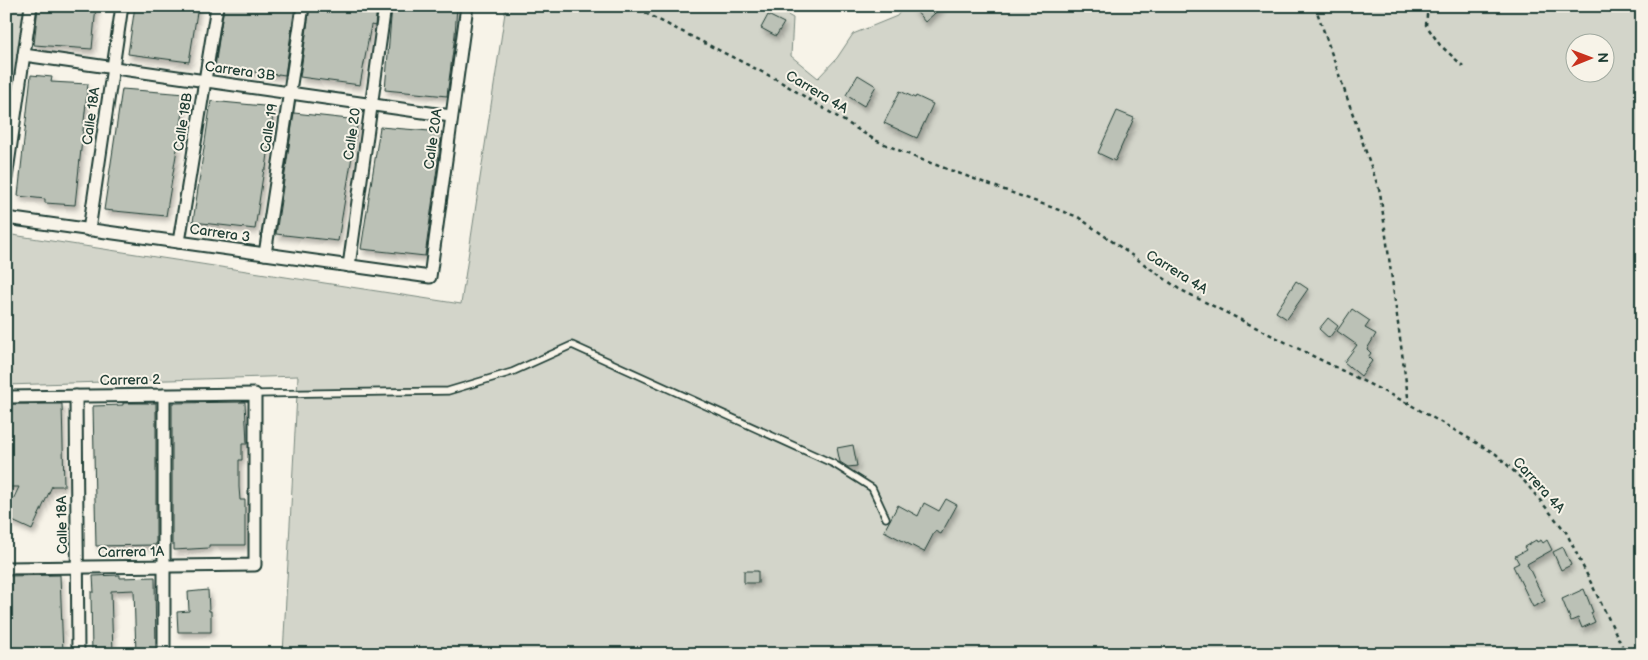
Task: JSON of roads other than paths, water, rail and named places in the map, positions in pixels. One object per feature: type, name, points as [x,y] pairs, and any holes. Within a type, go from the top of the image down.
[{"type":"street","points":[[6,178],[9,135],[31,6]]},
{"type":"street","name":"Calle 18A","points":[[89,230],[122,6]]},
{"type":"street","name":"Calle 18B","points":[[178,242],[217,6]]},
{"type":"street","name":"Calle 19","points":[[265,254],[303,6]]},
{"type":"street","name":"Calle 20","points":[[349,266],[385,6]]},
{"type":"street","name":"Calle 20A","points":[[430,277],[467,6]]},
{"type":"street","name":"Carrera 3B","points":[[24,55],[451,116]]},
{"type":"street","name":"Carrera 3","points":[[6,218],[430,277]]},
{"type":"street","name":"Carrera 2","points":[[6,397],[255,394]]},
{"type":"street","name":"Carrera 1A","points":[[6,568],[255,566],[255,394]]},
{"type":"street","points":[[164,395],[164,654]]},
{"type":"street","name":"Calle 18A","points":[[76,396],[78,654]]},
{"type":"lane","points":[[255,394],[448,391],[512,372],[572,345],[834,464],[872,488],[886,518]]}]
